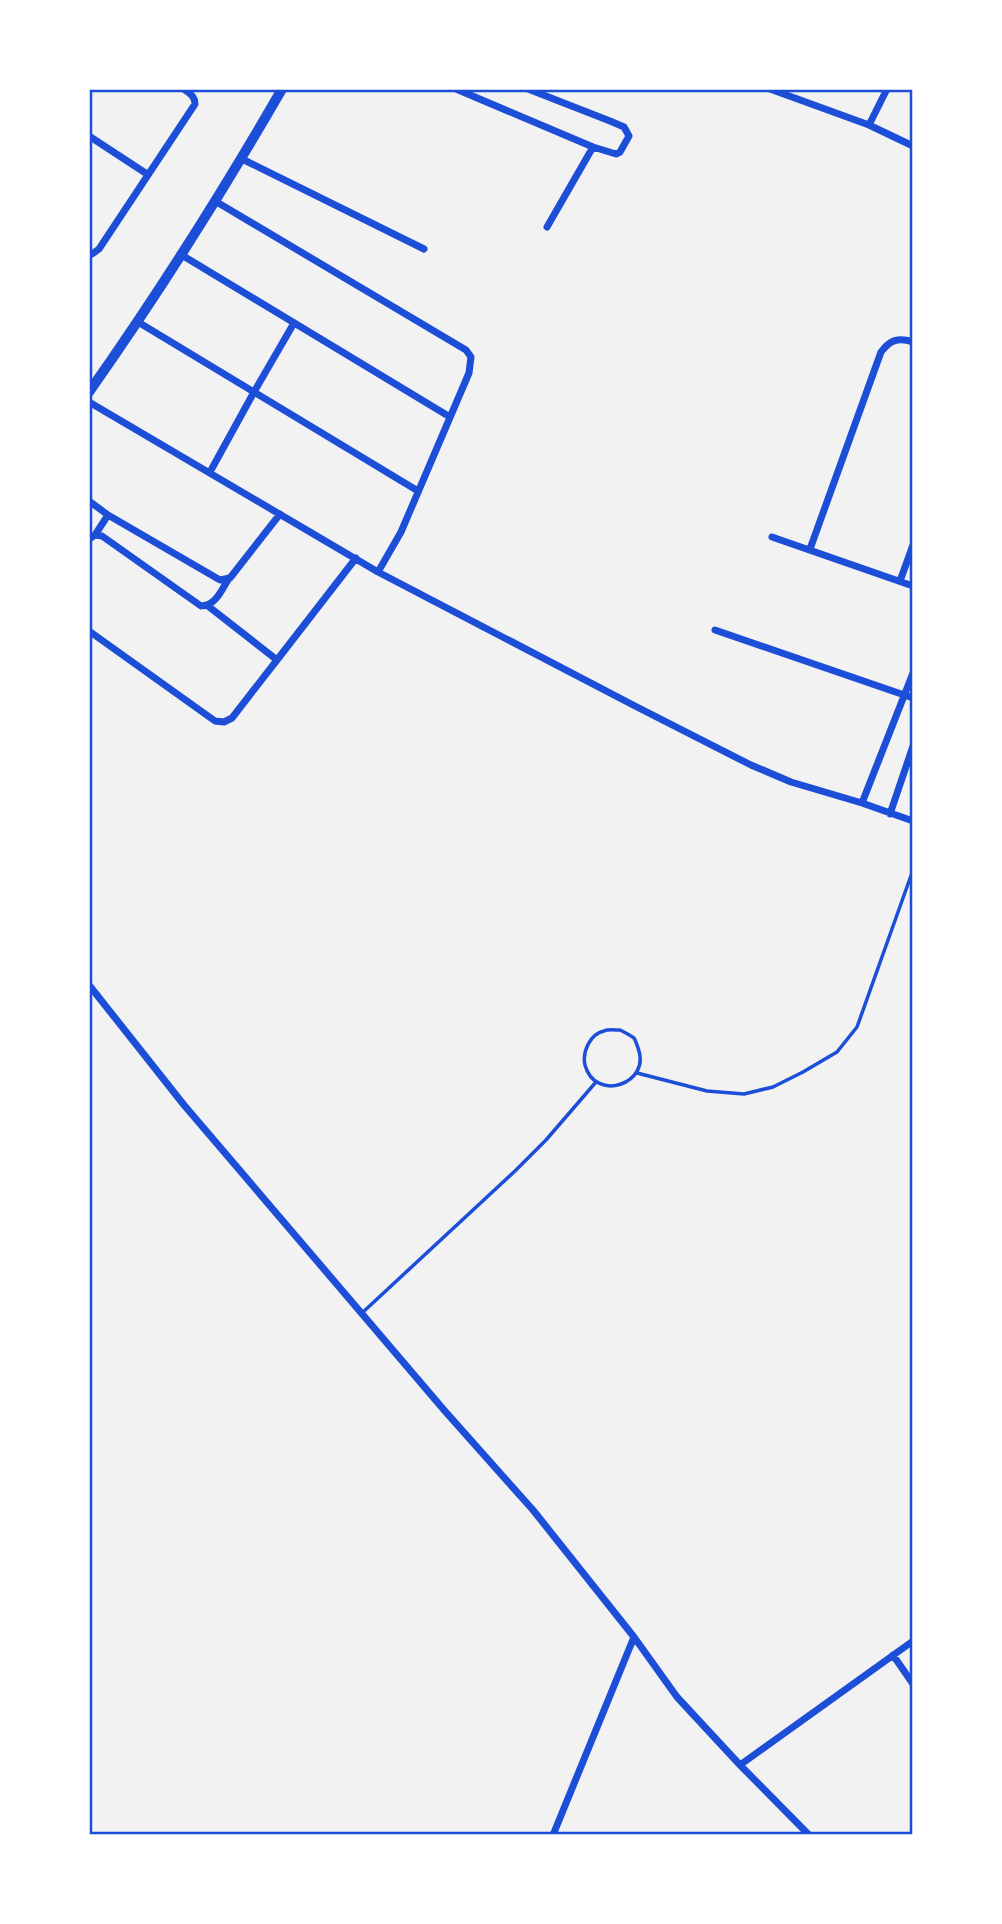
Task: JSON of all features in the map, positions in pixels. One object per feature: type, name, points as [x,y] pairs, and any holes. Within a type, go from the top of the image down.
[{"type":"street","points":[[89,253],[99,249],[195,104],[192,94],[184,89]]},
{"type":"street","points":[[89,392],[138,322],[242,159],[282,89]]},
{"type":"street","points":[[456,89],[593,147],[616,154],[620,152],[629,136],[628,131],[610,121],[528,89]]},
{"type":"street","points":[[770,89],[869,125],[913,146]]},
{"type":"street","points":[[869,125],[887,89]]},
{"type":"street","points":[[89,136],[147,174]]},
{"type":"street","points":[[547,227],[593,147]]},
{"type":"street","points":[[242,159],[424,249]]},
{"type":"street","points":[[215,201],[469,353],[469,373],[401,532],[378,572]]},
{"type":"street","points":[[180,254],[450,417]]},
{"type":"street","points":[[138,322],[418,491]]},
{"type":"street","points":[[210,472],[294,323]]},
{"type":"street","points":[[810,549],[881,352],[887,344],[897,339],[913,342]]},
{"type":"street","points":[[89,402],[378,572],[751,765],[791,782],[913,821]]},
{"type":"street","points":[[89,501],[212,576],[220,580],[230,578]]},
{"type":"street","points":[[92,537],[102,536],[201,606],[208,606],[280,514]]},
{"type":"street","points":[[92,537],[108,515]]},
{"type":"street","points":[[772,537],[913,586]]},
{"type":"street","points":[[900,581],[913,545]]},
{"type":"street","points":[[89,631],[215,721],[224,722],[232,718],[356,558]]},
{"type":"street","points":[[208,606],[277,660]]},
{"type":"street","points":[[715,631],[909,697]]},
{"type":"street","points":[[862,803],[909,697],[913,673]]},
{"type":"street","points":[[890,814],[913,746]]},
{"type":"street","points":[[89,985],[184,1105],[533,1510],[634,1637],[677,1697],[809,1835]]},
{"type":"street","points":[[553,1835],[634,1637]]},
{"type":"street","points":[[740,1765],[912,1641]]},
{"type":"street","points":[[893,1655],[913,1684]]},
{"type":"lane","points":[[637,1073],[707,1090],[744,1094],[773,1087],[837,1052],[857,1027],[913,870]]},
{"type":"lane","points":[[620,1030],[635,1039],[642,1056],[637,1073],[623,1085],[605,1086],[596,1082],[587,1073],[584,1059],[588,1042],[602,1031],[620,1030]]},
{"type":"lane","points":[[362,1313],[515,1171],[596,1082]]}]
